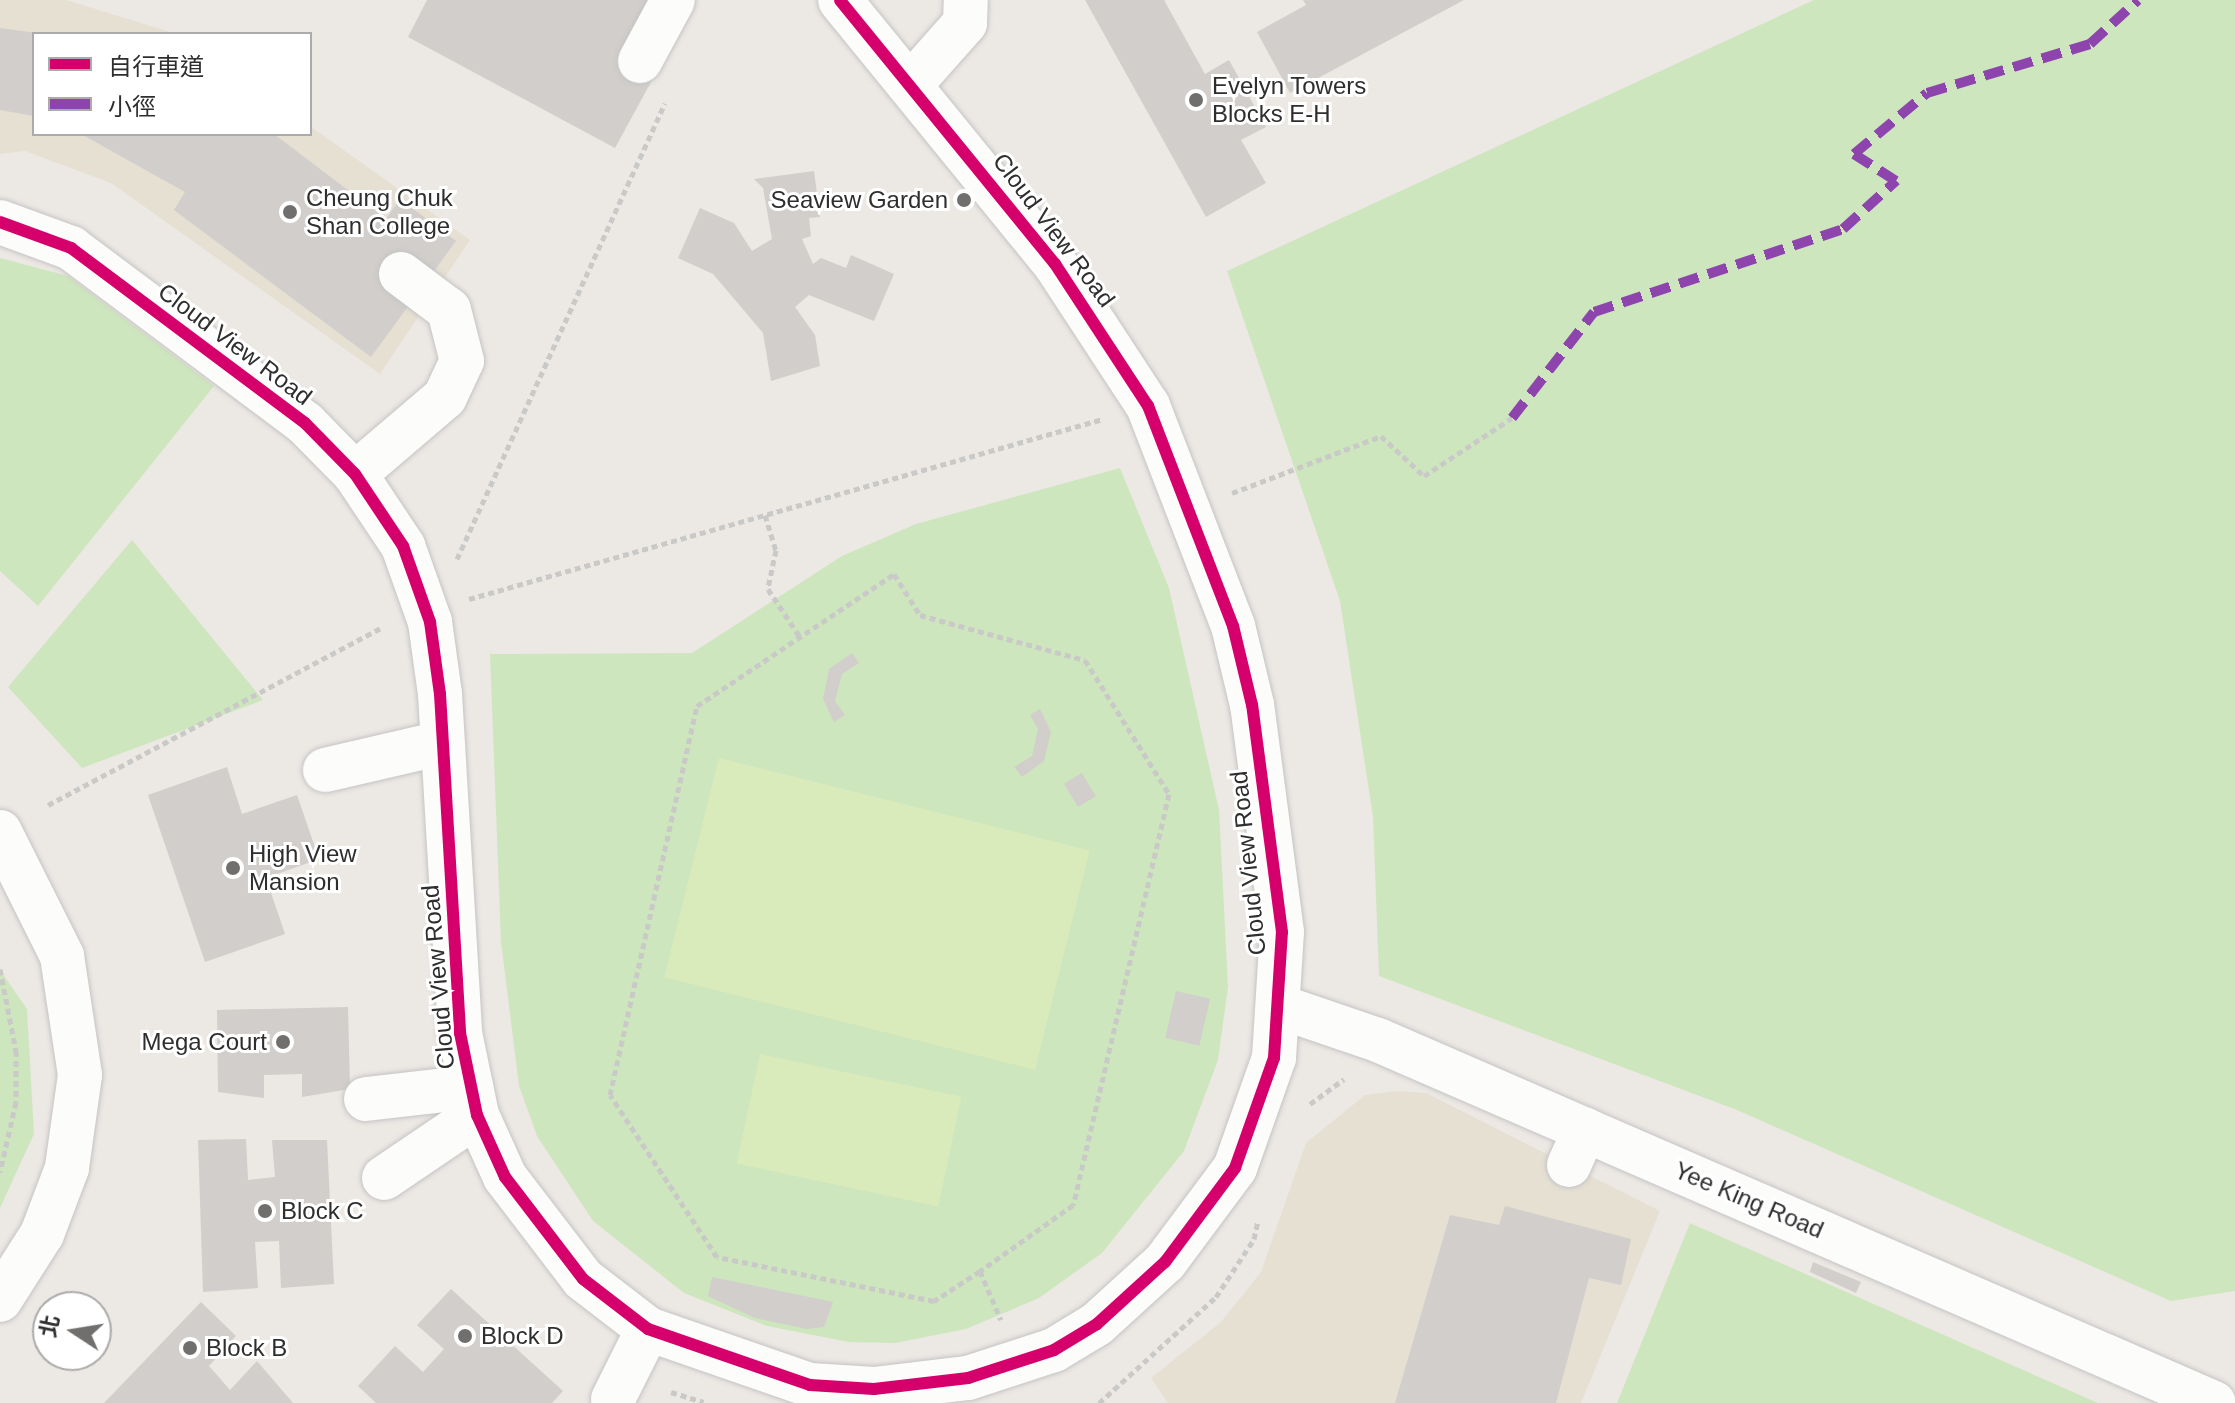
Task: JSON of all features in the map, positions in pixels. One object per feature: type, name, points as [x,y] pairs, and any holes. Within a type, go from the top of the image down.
[{"type":"street","points":[[656,75],[673,0]]},
{"type":"street","name":"Cloud View Road","points":[[0,222],[71,248],[305,423],[355,474],[403,546],[430,622],[442,743],[460,1033],[474,1101],[505,1177],[543,1231],[604,1298],[648,1329],[738,1364],[840,1396],[968,1378],[1054,1350],[1097,1324],[1165,1262],[1235,1168],[1274,1058],[1281,1007],[1282,932],[1252,705],[1233,626],[1166,445],[1055,264],[912,83],[840,0]]},
{"type":"street","points":[[912,83],[965,23],[966,0]]},
{"type":"street","points":[[355,474],[445,397],[462,361],[449,310],[401,274]]},
{"type":"street","points":[[325,770],[442,743]]},
{"type":"street","points":[[0,832],[62,956],[80,1075],[67,1168],[42,1234],[0,1300]]},
{"type":"street","name":"Yee King Road","points":[[1281,1007],[1577,1147],[2214,1403]]},
{"type":"street","points":[[366,1099],[474,1101]]},
{"type":"street","points":[[384,1178],[474,1101]]},
{"type":"street","points":[[613,1399],[648,1329]]},
{"type":"path","points":[[450,571],[656,75]]},
{"type":"path","points":[[460,601],[1115,416]]},
{"type":"path","points":[[1224,496],[1381,436],[1424,476],[1512,418]]},
{"type":"path","points":[[765,515],[776,550],[768,589],[800,637]]},
{"type":"path","points":[[894,574],[920,615],[1085,660],[1169,794],[1073,1205],[980,1271],[934,1301],[717,1257],[610,1095],[697,706],[894,574]]},
{"type":"path","points":[[48,805],[391,623]]},
{"type":"path","points":[[0,969],[15,1038],[16,1102],[0,1172]]},
{"type":"path","points":[[980,1271],[1004,1326]]},
{"type":"path","points":[[992,1331],[1016,1321]]},
{"type":"shaded area","name":"Cheung Chuk Shan College","points":[[0,0],[66,0],[170,32],[32,32],[32,136],[312,136],[312,127],[470,240],[380,374],[111,183],[25,151],[0,154]]},
{"type":"shaded area","points":[[1398,1091],[1426,1093],[1660,1211],[1581,1403],[1168,1403],[1151,1378],[1221,1322],[1261,1272],[1306,1143],[1365,1095]]},
{"type":"green space","points":[[1814,0],[2235,0],[2235,1291],[2171,1301],[1737,1110],[1379,976],[1373,817],[1340,601],[1227,271]]},
{"type":"green space","points":[[0,258],[68,276],[214,386],[38,606],[0,571]]},
{"type":"green space","points":[[1120,468],[1169,588],[1219,810],[1228,987],[1218,1060],[1184,1151],[1102,1253],[1039,1298],[966,1329],[895,1343],[849,1342],[767,1326],[684,1293],[593,1221],[537,1136],[519,1086],[501,942],[490,654],[692,653],[842,556],[916,524]]},
{"type":"green space","points":[[132,540],[263,700],[82,768],[8,687]]},
{"type":"green space","points":[[719,758],[1090,850],[1035,1070],[664,977]]},
{"type":"green space","points":[[0,970],[27,1009],[34,1134],[0,1208]]},
{"type":"green space","points":[[760,1054],[961,1097],[938,1206],[737,1164]]},
{"type":"green space","points":[[1690,1223],[2098,1403],[1617,1403]]},
{"type":"building","points":[[427,0],[652,0],[686,18],[615,148],[408,37]]},
{"type":"building","name":"Evelyn Towers Blocks E-H","points":[[1085,0],[1164,0],[1205,74],[1229,60],[1266,127],[1241,140],[1266,183],[1206,217]]},
{"type":"building","points":[[1303,0],[1464,0],[1290,93],[1257,32],[1306,5]]},
{"type":"building","points":[[0,28],[32,32],[32,116],[0,110]]},
{"type":"building","name":"Cheung Chuk Shan College","points":[[85,136],[277,136],[386,219],[400,199],[456,241],[371,357],[174,210],[185,192]]},
{"type":"building","points":[[814,171],[820,217],[809,218],[811,236],[802,239],[813,264],[821,258],[846,268],[851,255],[894,274],[874,321],[809,295],[795,307],[815,335],[820,366],[771,381],[763,333],[713,274],[678,258],[700,208],[734,223],[752,251],[772,239],[763,188],[754,179]]},
{"type":"building","points":[[852,653],[859,663],[842,674],[835,701],[845,715],[834,722],[823,699],[829,669]]},
{"type":"building","points":[[1040,709],[1051,732],[1044,761],[1022,777],[1014,767],[1032,756],[1038,729],[1030,715]]},
{"type":"building","name":"High View Mansion","points":[[227,767],[242,814],[297,795],[319,859],[266,878],[285,934],[205,962],[148,795]]},
{"type":"building","points":[[1082,773],[1096,796],[1078,807],[1064,784]]},
{"type":"building","points":[[1176,991],[1210,999],[1199,1046],[1165,1038]]},
{"type":"building","name":"Mega Court","points":[[348,1007],[350,1089],[302,1097],[302,1074],[264,1075],[264,1098],[218,1092],[217,1010]]},
{"type":"building","name":"Block C","points":[[246,1139],[248,1180],[275,1177],[272,1140],[327,1140],[334,1284],[281,1288],[279,1241],[255,1242],[258,1288],[203,1292],[198,1140]]},
{"type":"building","points":[[1505,1206],[1631,1239],[1621,1285],[1589,1278],[1556,1403],[1395,1403],[1450,1215],[1499,1225]]},
{"type":"building","points":[[1813,1262],[1861,1282],[1856,1293],[1810,1272]]},
{"type":"building","points":[[712,1277],[833,1302],[824,1327],[807,1329],[755,1318],[708,1296]]},
{"type":"building","name":"Block D","points":[[451,1289],[563,1391],[552,1403],[376,1403],[358,1386],[395,1346],[423,1372],[444,1349],[417,1325]]},
{"type":"building","name":"Block B","points":[[201,1302],[236,1336],[209,1366],[230,1390],[257,1361],[293,1403],[104,1403]]},
{"type":"marked path","points":[[1512,418],[1594,312],[1843,229],[1896,181],[1854,154],[1927,93],[2090,44],[2138,0]]},
{"type":"cycle path","points":[[0,222],[71,248],[305,423],[355,474],[403,546],[430,622],[440,694],[460,1033],[477,1115],[505,1177],[583,1279],[648,1329],[810,1385],[874,1389],[968,1378],[1054,1350],[1097,1324],[1165,1262],[1235,1168],[1274,1058],[1282,932],[1252,705],[1233,626],[1148,406],[1055,264],[840,0]]},
{"type":"place","name":"Evelyn Towers Blocks E-H","points":[[1196,100]]},
{"type":"place","name":"Seaview Garden","points":[[964,200]]},
{"type":"place","name":"Cheung Chuk Shan College","points":[[290,212]]},
{"type":"place","name":"High View Mansion","points":[[233,868]]},
{"type":"place","name":"Mega Court","points":[[283,1042]]},
{"type":"place","name":"Block C","points":[[265,1211]]},
{"type":"place","name":"Block D","points":[[465,1336]]},
{"type":"place","name":"Block B","points":[[190,1348]]}]
